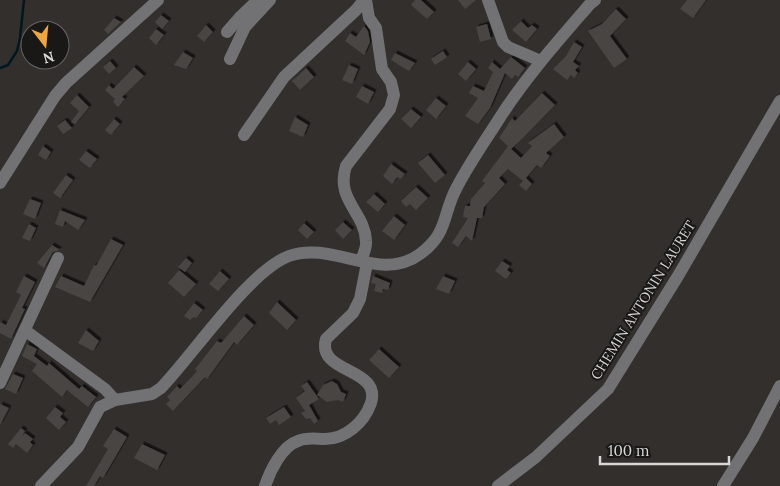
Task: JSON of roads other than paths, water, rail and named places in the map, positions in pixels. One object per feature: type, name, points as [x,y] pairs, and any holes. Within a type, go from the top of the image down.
[{"type":"street","points":[[0,183],[55,96],[66,83],[158,0]]},
{"type":"street","points":[[227,32],[258,0]]},
{"type":"street","points":[[230,59],[245,27],[270,0]]},
{"type":"street","points":[[244,135],[284,77],[365,0]]},
{"type":"street","points":[[265,486],[274,467],[292,443],[305,439],[340,437],[360,421],[369,408],[372,392],[367,381],[334,363],[324,350],[326,339],[353,313],[357,306],[367,242],[364,229],[344,192],[343,176],[346,166],[390,109],[394,95],[394,88],[382,69],[376,28],[369,18],[365,0]]},
{"type":"street","points":[[488,0],[503,42],[508,47],[541,61]]},
{"type":"street","points":[[41,486],[78,447],[100,407],[115,400],[143,396],[161,388],[268,267],[280,260],[304,252],[317,252],[391,266],[404,263],[432,244],[440,234],[456,188],[512,99],[541,61],[595,0]]},
{"type":"street","name":"CHEMIN ANTONIN LAURET","points":[[498,486],[536,457],[608,389],[678,276],[780,101]]},
{"type":"street","points":[[0,383],[26,331],[58,258]]},
{"type":"street","points":[[26,331],[105,389],[115,400]]},
{"type":"street","points":[[723,486],[753,438],[780,386]]},
{"type":"waterway","points":[[0,68],[8,65],[17,51],[24,0]]}]
